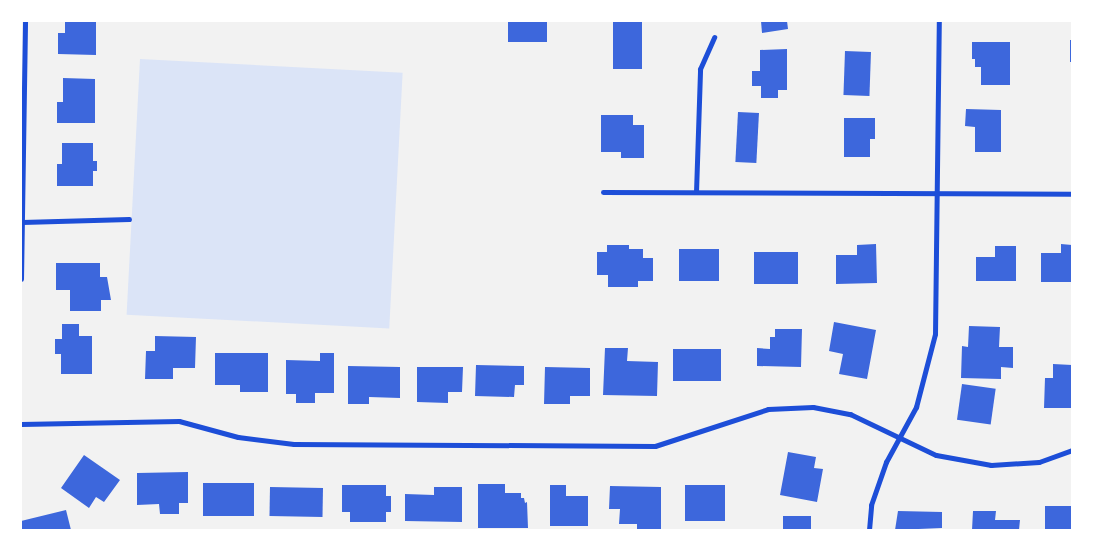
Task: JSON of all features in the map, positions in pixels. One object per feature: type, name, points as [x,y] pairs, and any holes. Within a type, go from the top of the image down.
[{"type":"street","points":[[21,279],[26,21]]},
{"type":"street","points":[[869,530],[871,505],[886,462],[902,437],[916,407],[934,334],[939,21]]},
{"type":"street","points":[[696,192],[700,69],[714,37]]},
{"type":"street","points":[[603,192],[1072,194]]},
{"type":"street","points":[[22,222],[129,219]]},
{"type":"street","points":[[21,424],[179,421],[238,437],[294,444],[655,446],[768,409],[813,408],[850,414],[902,437],[936,455],[991,465],[1039,462],[1072,450]]},
{"type":"shaded area","points":[[140,59],[403,73],[389,328],[127,315]]},
{"type":"building","points":[[65,21],[96,21],[96,55],[58,54],[58,33],[65,33]]},
{"type":"building","points":[[508,21],[547,21],[547,42],[508,42]]},
{"type":"building","points":[[613,21],[642,21],[642,69],[613,69]]},
{"type":"building","points":[[761,21],[787,21],[788,29],[762,33]]},
{"type":"building","points":[[1070,40],[1072,40],[1072,62],[1070,62]]},
{"type":"building","points":[[972,42],[1010,42],[1010,85],[981,85],[981,67],[975,67],[975,59],[972,59]]},
{"type":"building","points":[[787,49],[787,90],[778,90],[778,98],[761,98],[761,86],[752,86],[752,71],[760,71],[760,50]]},
{"type":"building","points":[[845,51],[871,52],[869,96],[843,95]]},
{"type":"building","points":[[63,78],[95,79],[95,123],[57,123],[57,102],[63,102]]},
{"type":"building","points":[[966,109],[1001,110],[1001,152],[975,152],[975,127],[965,126]]},
{"type":"building","points":[[738,112],[759,113],[756,163],[735,162]]},
{"type":"building","points":[[601,115],[633,115],[633,125],[644,125],[644,158],[621,158],[621,152],[601,152]]},
{"type":"building","points":[[844,118],[875,118],[875,139],[870,139],[870,157],[844,157]]},
{"type":"building","points":[[62,143],[93,143],[93,161],[97,161],[97,171],[93,171],[93,186],[57,186],[57,164],[62,164]]},
{"type":"building","points":[[876,244],[877,283],[836,284],[836,255],[857,255],[857,245]]},
{"type":"building","points":[[1061,244],[1072,245],[1072,282],[1041,282],[1041,253],[1061,253]]},
{"type":"building","points":[[607,245],[629,245],[629,249],[643,249],[643,258],[653,258],[653,281],[638,281],[638,287],[608,287],[608,275],[597,275],[597,252],[607,252]]},
{"type":"building","points":[[995,246],[1016,246],[1016,281],[976,281],[976,257],[995,257]]},
{"type":"building","points":[[679,249],[719,249],[719,281],[679,281]]},
{"type":"building","points":[[754,252],[798,252],[798,284],[754,284]]},
{"type":"building","points":[[56,263],[100,263],[100,277],[107,277],[111,300],[101,300],[101,311],[70,311],[70,290],[56,290]]},
{"type":"building","points":[[834,322],[876,330],[867,379],[839,374],[843,354],[829,351]]},
{"type":"building","points":[[62,324],[79,324],[79,336],[92,336],[92,374],[61,374],[61,354],[55,354],[55,339],[62,339]]},
{"type":"building","points":[[969,326],[1000,327],[999,347],[1013,347],[1013,368],[1001,367],[1001,379],[961,378],[962,346],[968,347]]},
{"type":"building","points":[[775,329],[802,329],[801,367],[757,366],[757,348],[770,349],[770,337],[775,337]]},
{"type":"building","points":[[155,336],[196,337],[195,368],[173,368],[173,379],[145,379],[146,351],[155,351]]},
{"type":"building","points":[[605,348],[628,348],[627,361],[658,362],[657,396],[603,395]]},
{"type":"building","points":[[673,349],[721,349],[721,381],[673,381]]},
{"type":"building","points":[[215,353],[268,353],[268,392],[240,392],[240,385],[215,385]]},
{"type":"building","points":[[320,353],[334,353],[334,393],[315,393],[315,403],[296,403],[296,394],[286,394],[286,360],[320,361]]},
{"type":"building","points":[[1053,364],[1072,365],[1072,408],[1044,408],[1045,378],[1053,378]]},
{"type":"building","points":[[476,365],[524,366],[524,385],[515,385],[514,397],[475,396]]},
{"type":"building","points":[[348,366],[400,367],[400,398],[369,397],[369,404],[348,404]]},
{"type":"building","points":[[417,367],[463,367],[462,392],[448,392],[448,403],[417,402]]},
{"type":"building","points":[[545,367],[590,368],[590,396],[570,396],[570,404],[544,404]]},
{"type":"building","points":[[962,384],[996,389],[991,424],[957,420]]},
{"type":"building","points":[[788,452],[816,457],[814,468],[823,469],[817,502],[780,495]]},
{"type":"building","points":[[84,455],[120,480],[104,502],[96,497],[89,508],[61,488]]},
{"type":"building","points":[[188,472],[188,503],[179,503],[179,514],[160,514],[159,504],[137,505],[137,473]]},
{"type":"building","points":[[203,483],[254,483],[254,516],[203,516]]},
{"type":"building","points":[[478,484],[505,484],[505,493],[521,493],[521,498],[524,498],[525,503],[527,502],[528,528],[478,528]]},
{"type":"building","points":[[342,485],[386,485],[386,496],[391,496],[391,512],[386,512],[386,522],[350,522],[350,512],[342,512]]},
{"type":"building","points":[[550,485],[566,485],[566,496],[588,496],[588,526],[550,526]]},
{"type":"building","points":[[685,485],[725,485],[725,521],[685,521]]},
{"type":"building","points":[[610,486],[661,487],[661,530],[637,530],[637,524],[619,524],[620,509],[609,509]]},
{"type":"building","points":[[270,487],[323,488],[322,517],[269,516]]},
{"type":"building","points":[[434,487],[462,487],[462,522],[405,521],[405,494],[434,495]]},
{"type":"building","points":[[1045,506],[1072,506],[1072,530],[1045,530]]},
{"type":"building","points":[[66,510],[71,530],[22,530],[21,521]]},
{"type":"building","points":[[898,511],[942,512],[942,528],[895,530]]},
{"type":"building","points":[[973,511],[996,511],[995,520],[1020,520],[1019,530],[972,530]]},
{"type":"building","points":[[783,516],[811,516],[811,530],[783,530]]}]
